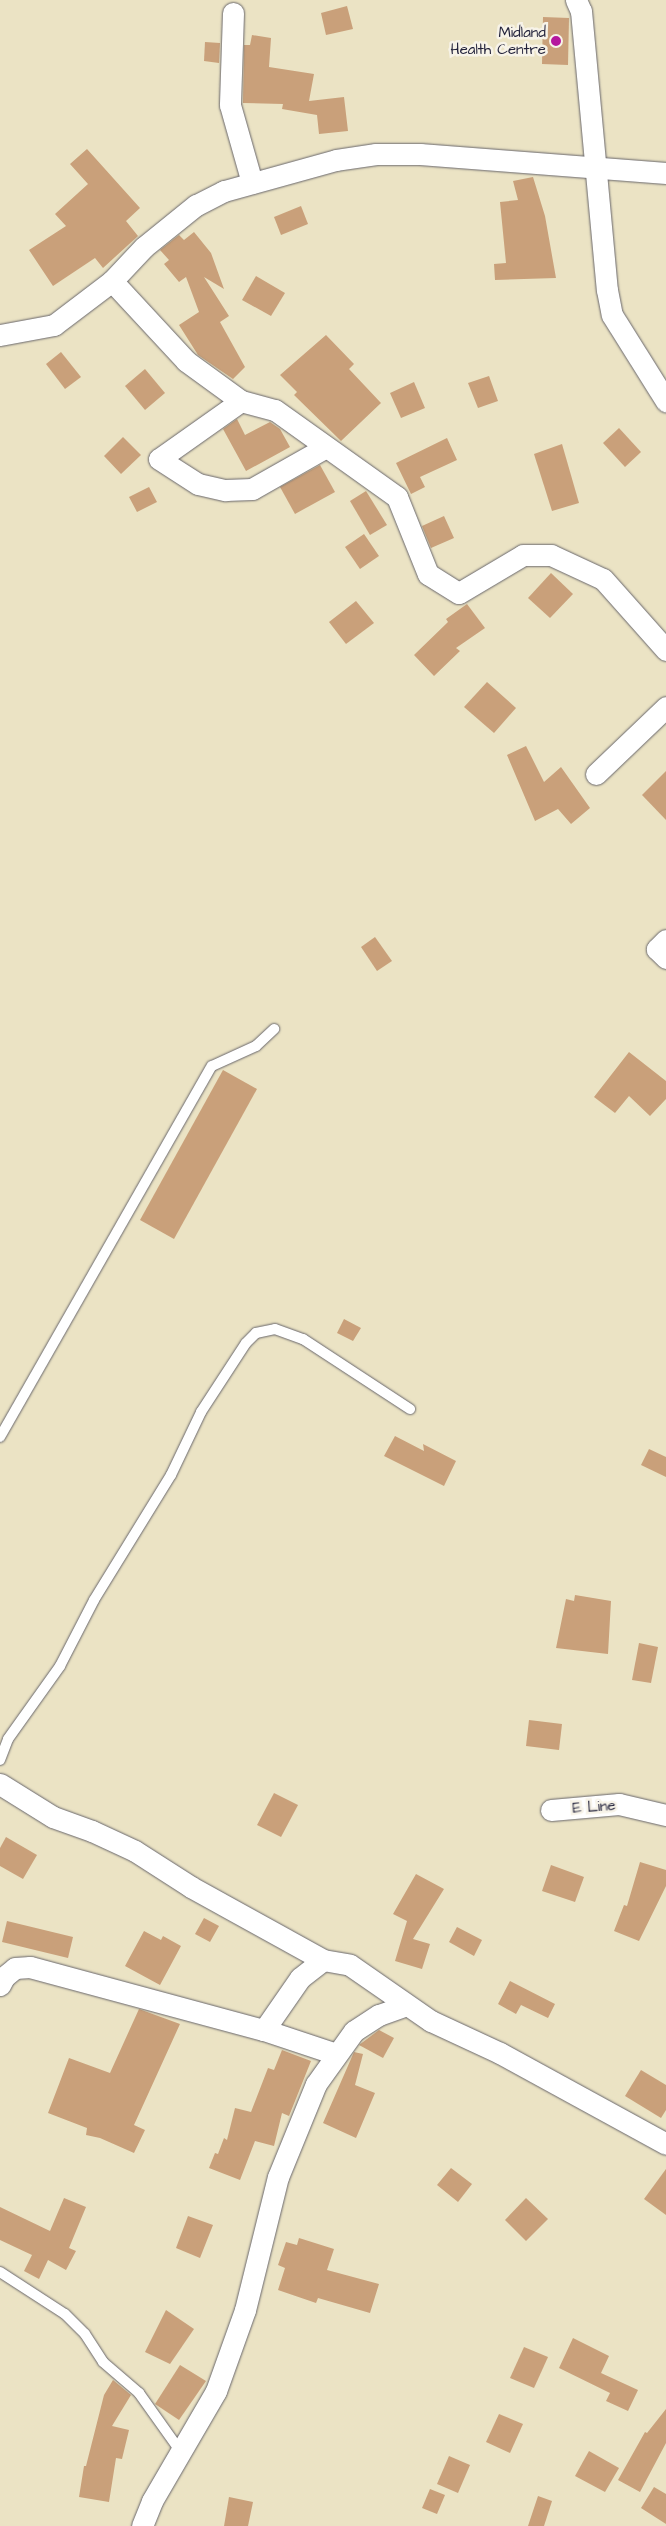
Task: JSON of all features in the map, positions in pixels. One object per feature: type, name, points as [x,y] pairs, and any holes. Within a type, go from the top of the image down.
[{"type":"street","points":[[576,0],[581,11],[595,169],[612,315],[666,401]]},
{"type":"street","points":[[233,13],[230,105],[252,183]]},
{"type":"street","points":[[0,335],[31,332],[54,325],[112,281],[144,247],[196,205],[252,183],[296,169],[376,154],[420,154],[666,173]]},
{"type":"street","points":[[112,281],[186,361],[241,401],[275,410],[397,497],[428,574],[459,593],[523,555],[551,555],[603,579],[666,650]]},
{"type":"street","points":[[241,401],[159,459],[198,484],[225,490],[252,489],[326,446]]},
{"type":"street","points":[[596,774],[666,707]]},
{"type":"street","points":[[666,940],[657,949],[666,958]]},
{"type":"street","points":[[0,1784],[53,1818],[92,1831],[135,1851],[191,1887],[323,1960],[350,1965],[431,2021],[500,2053],[666,2144]]},
{"type":"street","name":"E Line","points":[[551,1810],[619,1804],[666,1815]]},
{"type":"street","points":[[264,2030],[300,1978],[323,1960]]},
{"type":"street","points":[[0,1985],[4,1977],[15,1968],[30,1967],[264,2030],[336,2054]]},
{"type":"street","points":[[142,2526],[152,2501],[182,2453],[216,2392],[245,2310],[278,2177],[294,2132],[316,2084],[354,2031],[366,2022],[406,2005]]},
{"type":"lane","points":[[0,1437],[212,1066],[256,1046],[274,1029]]},
{"type":"lane","points":[[0,1760],[8,1739],[60,1666],[94,1600],[171,1475],[201,1412],[246,1343],[256,1333],[275,1329],[303,1339],[410,1409]]},
{"type":"lane","points":[[0,1775],[0,1784]]},
{"type":"lane","points":[[0,2272],[65,2314],[85,2334],[102,2362],[139,2393],[182,2453]]},
{"type":"building","points":[[347,6],[353,29],[326,35],[321,13]]},
{"type":"building","name":"Midland Health Centre","points":[[543,17],[569,18],[568,65],[542,64]]},
{"type":"building","points":[[252,35],[271,38],[269,67],[314,74],[309,101],[344,97],[348,131],[319,134],[317,115],[282,109],[283,104],[243,103],[244,45],[250,45]]},
{"type":"building","points":[[205,42],[220,43],[219,63],[204,61]]},
{"type":"building","points":[[87,149],[140,208],[126,221],[138,236],[103,268],[95,258],[53,286],[29,250],[66,226],[55,214],[88,184],[70,164]]},
{"type":"building","points":[[533,177],[545,216],[556,278],[495,280],[494,264],[506,263],[500,202],[518,200],[513,181]]},
{"type":"building","points":[[301,206],[308,224],[281,235],[274,217]]},
{"type":"building","points":[[194,232],[211,253],[224,289],[204,277],[229,316],[220,322],[245,367],[233,379],[198,355],[179,325],[199,312],[186,277],[179,282],[164,264],[169,260],[160,250],[179,235],[184,240]]},
{"type":"building","points":[[256,276],[285,293],[271,316],[242,300]]},
{"type":"building","points":[[326,335],[354,364],[349,369],[381,403],[341,441],[294,395],[297,392],[280,375]]},
{"type":"building","points":[[61,352],[81,377],[65,389],[46,364]]},
{"type":"building","points":[[145,369],[165,393],[145,410],[125,386]]},
{"type":"building","points":[[489,376],[498,401],[478,408],[468,383]]},
{"type":"building","points":[[414,382],[425,408],[401,418],[390,393]]},
{"type":"building","points":[[237,419],[245,435],[270,422],[280,429],[290,447],[246,471],[223,429]]},
{"type":"building","points":[[619,428],[641,452],[625,467],[603,443]]},
{"type":"building","points":[[123,437],[141,455],[121,474],[104,456]]},
{"type":"building","points":[[447,438],[457,460],[420,477],[425,487],[411,494],[396,463]]},
{"type":"building","points":[[562,444],[579,503],[552,511],[534,454]]},
{"type":"building","points":[[320,465],[335,492],[295,514],[280,487]]},
{"type":"building","points":[[149,487],[157,502],[137,512],[129,497]]},
{"type":"building","points":[[366,491],[387,525],[370,535],[350,501]]},
{"type":"building","points":[[444,516],[454,538],[431,548],[422,526]]},
{"type":"building","points":[[364,534],[379,556],[360,569],[345,547]]},
{"type":"building","points":[[551,573],[573,594],[550,618],[528,598]]},
{"type":"building","points":[[356,601],[374,623],[346,644],[329,622]]},
{"type":"building","points":[[467,604],[485,628],[456,648],[460,651],[434,676],[414,655],[448,622],[446,619]]},
{"type":"building","points":[[487,682],[516,708],[494,733],[464,707]]},
{"type":"building","points":[[526,746],[544,782],[561,767],[590,808],[571,824],[558,809],[535,821],[507,755]]},
{"type":"building","points":[[666,771],[666,820],[642,795]]},
{"type":"building","points":[[375,937],[392,961],[377,971],[361,947]]},
{"type":"building","points":[[629,1052],[666,1081],[666,1099],[650,1116],[629,1096],[615,1113],[594,1097]]},
{"type":"building","points":[[223,1070],[257,1089],[174,1239],[140,1220]]},
{"type":"building","points":[[344,1319],[361,1328],[353,1341],[337,1333]]},
{"type":"building","points":[[395,1436],[424,1451],[423,1444],[456,1461],[444,1486],[384,1456]]},
{"type":"building","points":[[649,1449],[666,1457],[666,1477],[641,1465]]},
{"type":"building","points":[[575,1595],[611,1601],[608,1654],[556,1648],[566,1599],[574,1601]]},
{"type":"building","points":[[639,1643],[658,1647],[651,1683],[632,1680]]},
{"type":"building","points":[[529,1720],[562,1724],[559,1750],[526,1746]]},
{"type":"building","points":[[274,1793],[298,1805],[281,1837],[257,1825]]},
{"type":"building","points":[[6,1837],[37,1855],[23,1879],[0,1866],[0,1848]]},
{"type":"building","points":[[640,1862],[666,1870],[666,1886],[639,1941],[614,1931],[624,1905],[627,1906]]},
{"type":"building","points":[[551,1865],[584,1877],[575,1902],[542,1891]]},
{"type":"building","points":[[416,1874],[444,1889],[413,1939],[430,1944],[422,1969],[395,1961],[407,1921],[393,1914]]},
{"type":"building","points":[[204,1918],[219,1926],[210,1942],[195,1934]]},
{"type":"building","points":[[7,1921],[73,1937],[68,1958],[2,1942]]},
{"type":"building","points":[[457,1927],[482,1940],[474,1956],[449,1942]]},
{"type":"building","points":[[144,1931],[161,1940],[163,1936],[181,1946],[160,1985],[125,1966]]},
{"type":"building","points":[[510,1981],[555,2004],[548,2018],[521,2005],[516,2014],[498,2004]]},
{"type":"building","points":[[139,2009],[180,2024],[134,2125],[145,2130],[134,2153],[100,2138],[86,2135],[87,2128],[48,2113],[69,2058],[110,2073]]},
{"type":"building","points":[[379,2030],[394,2038],[383,2058],[359,2045]]},
{"type":"building","points":[[282,2050],[311,2061],[289,2116],[282,2113],[274,2146],[255,2141],[240,2180],[209,2168],[215,2153],[218,2154],[224,2138],[227,2140],[235,2108],[251,2112],[268,2068],[274,2070]]},
{"type":"building","points":[[354,2052],[363,2054],[355,2085],[375,2093],[356,2138],[323,2123]]},
{"type":"building","points":[[641,2070],[666,2085],[666,2110],[661,2118],[625,2096]]},
{"type":"building","points":[[451,2168],[472,2184],[458,2202],[437,2185]]},
{"type":"building","points":[[666,2169],[666,2215],[644,2199]]},
{"type":"building","points":[[64,2198],[86,2207],[69,2248],[76,2251],[66,2270],[48,2260],[39,2279],[24,2271],[32,2255],[0,2240],[0,2207],[50,2231]]},
{"type":"building","points":[[526,2198],[548,2219],[526,2241],[505,2220]]},
{"type":"building","points":[[188,2216],[213,2225],[200,2258],[176,2248]]},
{"type":"building","points":[[299,2238],[334,2249],[327,2270],[379,2284],[370,2313],[318,2298],[316,2303],[278,2290],[285,2268],[278,2265],[286,2242],[297,2245]]},
{"type":"building","points":[[166,2310],[194,2329],[170,2364],[145,2352]]},
{"type":"building","points":[[573,2338],[609,2356],[601,2373],[638,2390],[628,2411],[606,2401],[610,2393],[559,2368]]},
{"type":"building","points":[[524,2347],[548,2357],[534,2388],[510,2378]]},
{"type":"building","points":[[180,2365],[206,2381],[179,2420],[155,2404]]},
{"type":"building","points":[[113,2380],[131,2395],[112,2426],[129,2430],[122,2459],[116,2458],[109,2502],[79,2497],[84,2466],[86,2466],[104,2395]]},
{"type":"building","points":[[666,2409],[666,2443],[640,2492],[618,2480],[645,2432],[647,2433]]},
{"type":"building","points":[[499,2414],[523,2424],[510,2453],[486,2442]]},
{"type":"building","points":[[589,2451],[619,2468],[605,2492],[575,2476]]},
{"type":"building","points":[[449,2456],[470,2465],[458,2493],[437,2484]]},
{"type":"building","points":[[654,2487],[666,2494],[666,2524],[641,2508]]},
{"type":"building","points":[[430,2489],[445,2495],[437,2514],[422,2508]]},
{"type":"building","points":[[538,2496],[552,2501],[544,2526],[528,2526]]},
{"type":"building","points":[[229,2497],[253,2502],[248,2526],[224,2526]]},
{"type":"place","name":"Midland Health Centre","points":[[556,41]]}]
